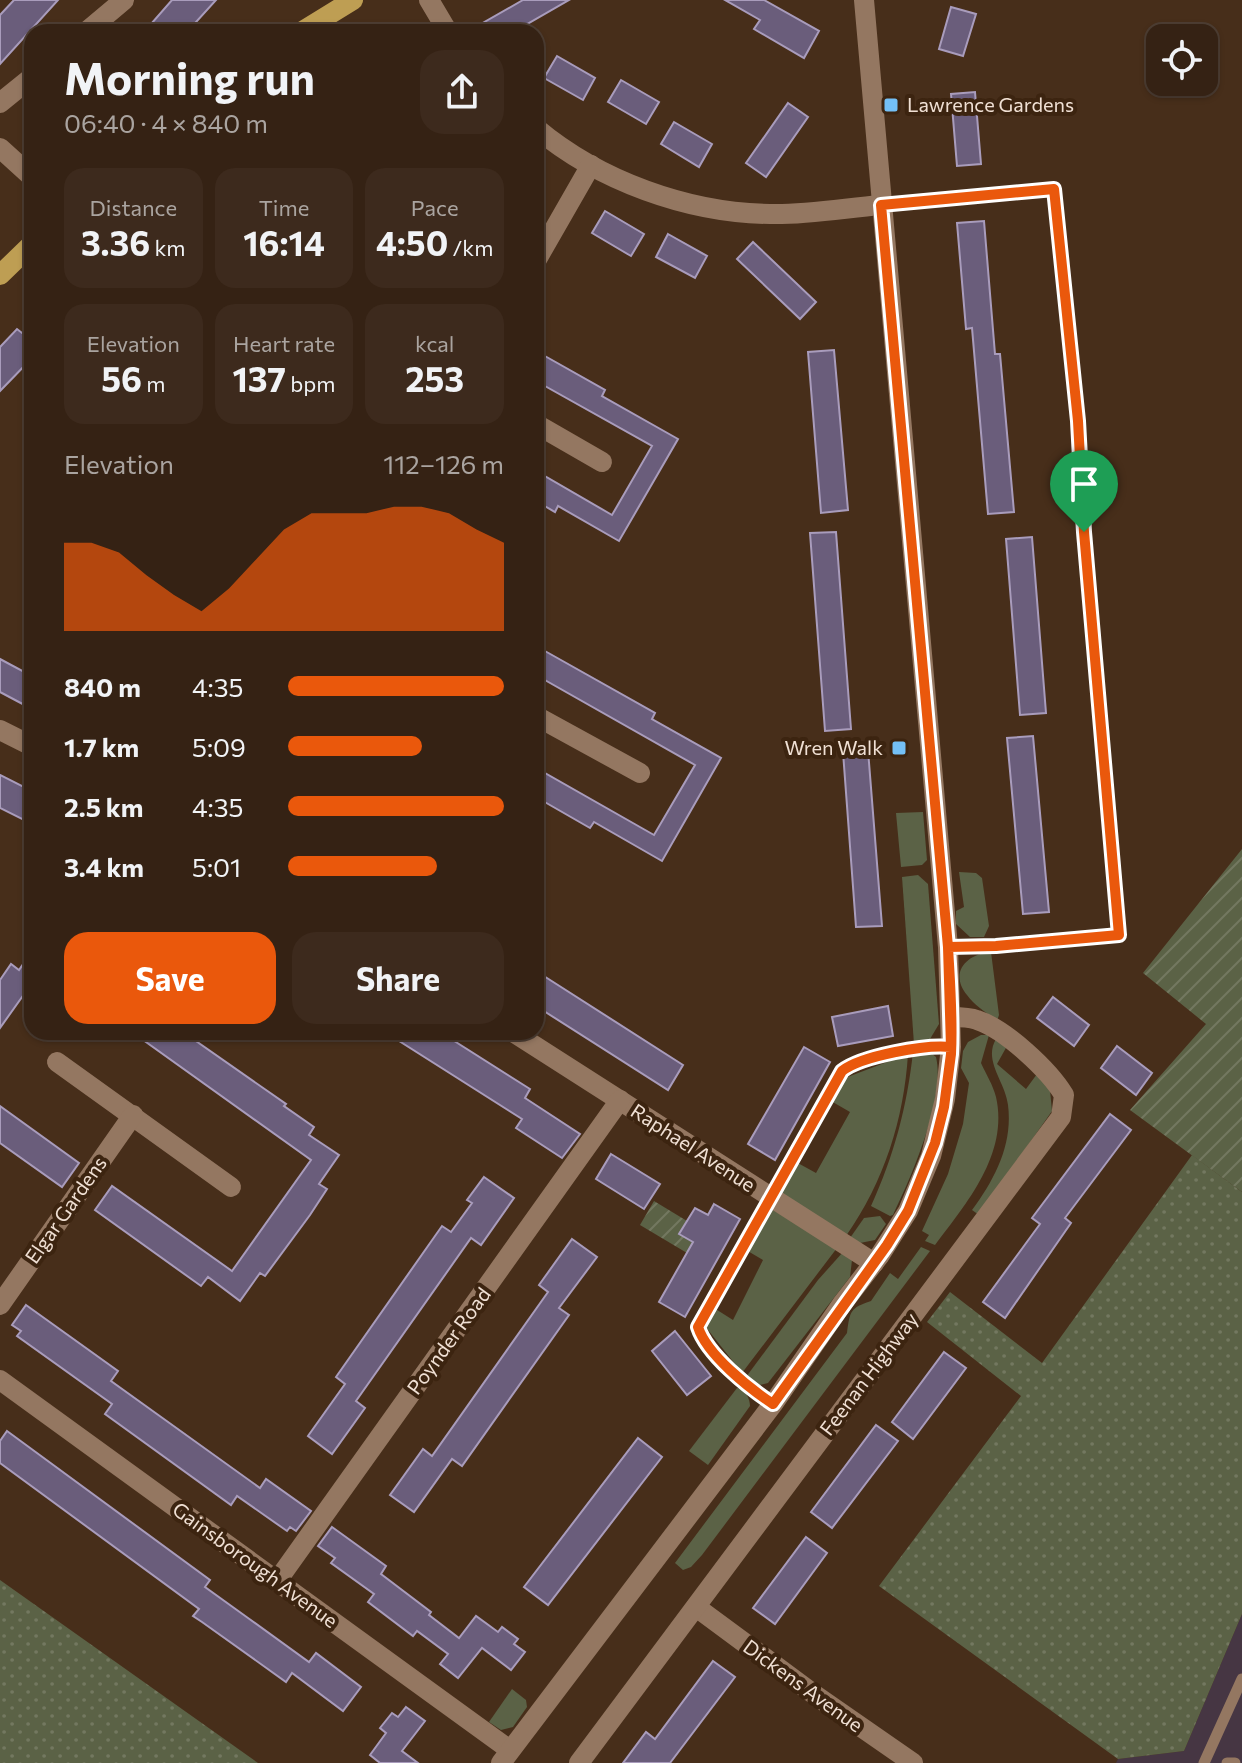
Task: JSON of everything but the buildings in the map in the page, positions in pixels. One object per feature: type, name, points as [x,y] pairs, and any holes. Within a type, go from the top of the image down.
[{"type":"main road","points":[[314,24],[353,0]]},
{"type":"main road","points":[[0,275],[24,252]]},
{"type":"street","points":[[96,24],[124,0]]},
{"type":"street","points":[[429,0],[443,24]]},
{"type":"street","points":[[506,1757],[773,1404],[874,1263],[908,1211],[927,1168],[944,1107],[951,1047],[948,947],[860,2]]},
{"type":"street","points":[[0,103],[24,84]]},
{"type":"street","points":[[544,133],[591,165],[647,192],[713,208],[770,214],[881,205]]},
{"type":"street","points":[[0,148],[24,170]]},
{"type":"street","points":[[544,247],[591,165]]},
{"type":"street","points":[[544,429],[602,462]]},
{"type":"street","points":[[544,720],[640,773]]},
{"type":"street","points":[[0,730],[24,742]]},
{"type":"street","name":"Feenan Highway","points":[[579,1763],[1061,1117],[1064,1095],[1044,1068],[988,1025],[951,1017]]},
{"type":"street","name":"Raphael Avenue","points":[[526,1040],[874,1263]]},
{"type":"street","points":[[57,1062],[231,1187]]},
{"type":"street","name":"Poynder Road","points":[[277,1581],[620,1100]]},
{"type":"street","name":"Elgar Gardens","points":[[0,1305],[133,1115]]},
{"type":"street","name":"Gainsborough Avenue","points":[[0,1380],[277,1581],[506,1757]]},
{"type":"street","name":"Dickens Avenue","points":[[696,1607],[913,1763]]},
{"type":"lane","points":[[881,205],[1054,189],[1078,421],[1087,575],[1119,935],[948,947]]},
{"type":"lane","points":[[773,1404],[727,1367],[700,1334],[698,1327],[844,1069],[915,1048],[951,1047]]},
{"type":"lane","points":[[1204,1763],[1242,1679]]},
{"type":"lane","points":[[1227,1763],[1235,1763]]},
{"type":"shaded area","points":[[1242,1614],[1242,1763],[1116,1763],[1118,1759],[1184,1751]]},
{"type":"green space","points":[[923,812],[927,860],[922,865],[901,867],[896,813]]},
{"type":"green space","points":[[1242,849],[1242,1192],[1130,1110],[1206,1024],[1143,973]]},
{"type":"green space","points":[[959,872],[976,873],[982,878],[989,926],[984,937],[970,937],[956,924],[956,911],[964,907]]},
{"type":"green space","points":[[918,875],[928,884],[939,1024],[930,1039],[914,1044],[902,877]]},
{"type":"green space","points":[[991,952],[999,1015],[997,1021],[970,999],[960,979],[960,972],[968,961],[974,956]]},
{"type":"green space","points":[[981,1035],[989,1035],[981,1063],[996,1097],[996,1138],[982,1177],[935,1245],[925,1241],[929,1235],[922,1231],[948,1174],[963,1124],[969,1083],[961,1068],[963,1051],[968,1042]]},
{"type":"green space","points":[[996,1039],[1007,1046],[997,1064],[1026,1089],[1037,1074],[1050,1090],[1052,1111],[979,1215],[972,1210],[995,1173],[1008,1134],[1008,1105],[993,1063]]},
{"type":"green space","points":[[913,1052],[931,1053],[936,1057],[936,1094],[917,1160],[890,1216],[871,1206],[898,1131]]},
{"type":"green space","points":[[908,1054],[902,1102],[890,1149],[871,1194],[846,1236],[783,1196],[781,1190],[796,1162],[816,1173],[850,1112],[831,1101],[845,1078]]},
{"type":"green space","points":[[1192,1155],[1242,1192],[1242,1614],[1184,1751],[1118,1759],[879,1586],[1021,1396],[927,1322],[950,1292],[1042,1363]]},
{"type":"green space","points":[[654,1201],[687,1221],[693,1242],[687,1253],[640,1225]]},
{"type":"green space","points":[[773,1210],[837,1248],[742,1373],[705,1326],[714,1308],[733,1320],[763,1260],[746,1250]]},
{"type":"green space","points":[[880,1216],[886,1224],[875,1240],[860,1243],[850,1238],[864,1218]]},
{"type":"green space","points":[[921,1247],[930,1251],[702,1555],[691,1567],[683,1570],[675,1563],[847,1333],[852,1311],[871,1301],[890,1273],[898,1279]]},
{"type":"green space","points":[[843,1252],[852,1260],[850,1277],[768,1383],[756,1386],[746,1377],[818,1280]]},
{"type":"green space","points":[[737,1388],[746,1394],[750,1406],[708,1465],[689,1451]]},
{"type":"green space","points":[[0,1580],[258,1763],[0,1763]]},
{"type":"green space","points":[[512,1689],[526,1700],[527,1707],[513,1727],[501,1730],[489,1722]]},
{"type":"place","name":"Lawrence Gardens","points":[[891,105]]},
{"type":"place","name":"Wren Walk","points":[[899,748]]},
{"type":"route","points":[[1084,532],[1078,421],[1054,189],[881,205],[948,947],[951,1017],[951,1047],[951,1054],[944,1107],[935,1143],[908,1211],[773,1404],[727,1367],[700,1334],[698,1327],[842,1071],[862,1062],[915,1048],[951,1047],[948,947],[1119,935],[1084,532]]}]
